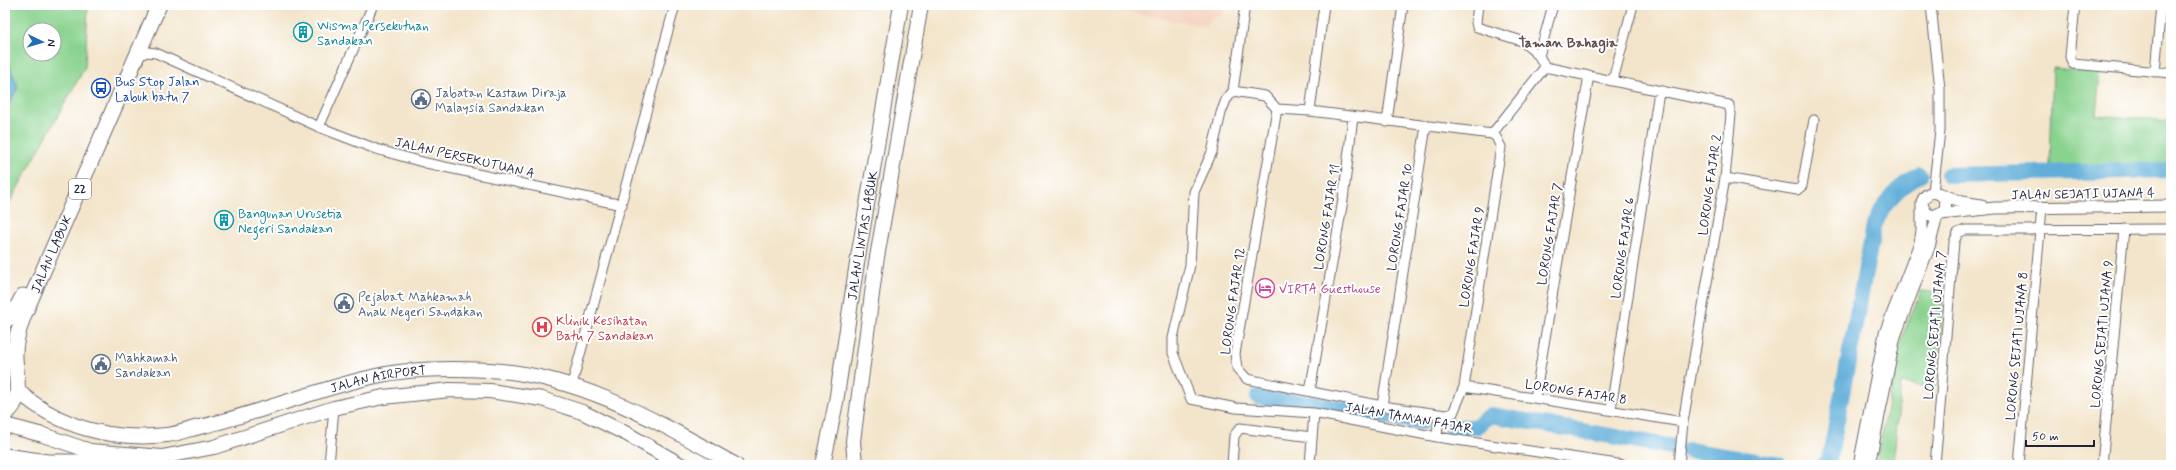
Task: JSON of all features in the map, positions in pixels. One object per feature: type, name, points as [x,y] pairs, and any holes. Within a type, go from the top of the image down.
[{"type":"highway","name":"JALAN LABUK","points":[[5,321],[14,313],[46,253],[153,5]]},
{"type":"highway","name":"JALAN LABUK","points":[[16,375],[16,339],[23,317],[159,5]]},
{"type":"highway","points":[[5,363],[16,375]]},
{"type":"highway","name":"22","points":[[16,375],[18,392]]},
{"type":"highway","points":[[5,414],[16,402],[18,392]]},
{"type":"highway","points":[[5,456],[47,462],[76,462],[139,456]]},
{"type":"main road","name":"JALAN LINTAS LABUK","points":[[823,465],[836,402],[856,269],[901,5]]},
{"type":"main road","name":"JALAN LINTAS LABUK","points":[[855,465],[854,441],[876,263],[921,5]]},
{"type":"main road","name":"JALAN AIRPORT","points":[[18,392],[48,414],[78,427],[98,433],[144,437],[169,435],[241,417],[332,387],[378,375],[401,372],[489,370],[528,374],[572,384],[644,416],[736,465]]},
{"type":"main road","name":"JALAN AIRPORT","points":[[5,425],[43,435],[90,451],[162,457],[214,447],[334,408],[383,397],[426,392],[474,390],[520,395],[558,404],[582,412],[627,434],[680,465]]},
{"type":"street","points":[[319,127],[373,5]]},
{"type":"street","points":[[572,384],[622,205],[675,5]]},
{"type":"street","points":[[1245,5],[1233,91],[1265,96],[1277,109],[1310,111],[1387,122],[1492,134],[1545,67],[1539,56],[1522,41],[1477,27],[1476,22],[1478,5]]},
{"type":"street","points":[[1310,111],[1324,5]]},
{"type":"street","points":[[1387,122],[1403,5]]},
{"type":"street","points":[[1539,56],[1553,5]]},
{"type":"street","points":[[1613,80],[1633,5]]},
{"type":"street","points":[[1869,465],[1895,336],[1929,247],[1939,215],[1946,204],[1937,193],[1940,89],[1931,5]]},
{"type":"street","points":[[2075,5],[2071,63],[2076,65],[2171,73]]},
{"type":"street","points":[[2155,72],[2161,5]]},
{"type":"street","name":"JALAN PERSEKUTUAN A","points":[[136,57],[147,52],[156,53],[319,127],[376,149],[426,163],[622,205]]},
{"type":"street","name":"LORONG FAJAR 2","points":[[1545,67],[1729,105],[1731,114],[1725,178],[1683,422],[1679,465]]},
{"type":"street","name":"LORONG FAJAR 7","points":[[1535,398],[1589,75]]},
{"type":"street","name":"JALAN TAMAN FAJAR","points":[[1233,91],[1226,100],[1212,152],[1194,192],[1190,265],[1173,338],[1173,353],[1191,399],[1236,408],[1314,413],[1437,437],[1624,465]]},
{"type":"street","name":"LORONG FAJAR 6","points":[[1611,409],[1659,91]]},
{"type":"street","name":"LORONG FAJAR 12","points":[[1277,109],[1235,354],[1237,368],[1247,379],[1382,406],[1439,414],[1453,413],[1464,387]]},
{"type":"street","name":"LORONG FAJAR 11","points":[[1310,391],[1343,200],[1354,117]]},
{"type":"street","points":[[1725,178],[1798,190],[1802,186],[1814,120]]},
{"type":"street","name":"LORONG FAJAR 10","points":[[1382,406],[1426,126]]},
{"type":"street","name":"LORONG FAJAR 9","points":[[1464,387],[1501,146],[1496,137],[1492,134]]},
{"type":"street","points":[[1859,465],[1880,348],[1890,316],[1920,243],[1922,231],[1922,206],[1924,198],[1937,193]]},
{"type":"street","name":"JALAN SEJATI UJANA 4","points":[[1937,193],[1962,202],[1995,208]]},
{"type":"street","points":[[1922,206],[1930,215],[1939,215]]},
{"type":"street","name":"JALAN SEJATI UJANA 4","points":[[1939,215],[1995,208],[2171,206]]},
{"type":"street","name":"LORONG SEJATI UJANA 8","points":[[2018,465],[2042,208]]},
{"type":"street","name":"LORONG SEJATI UJANA 9","points":[[2102,465],[2124,229]]},
{"type":"street","name":"LORONG SEJATI UJANA 7","points":[[1934,465],[1954,242],[1958,233],[1964,230],[2171,229]]},
{"type":"street","name":"LORONG FAJAR 8","points":[[1464,387],[1611,409],[1683,422]]},
{"type":"street","points":[[330,465],[334,408]]},
{"type":"street","points":[[1310,465],[1314,413]]},
{"type":"street","points":[[1437,437],[1439,414]]},
{"type":"street","points":[[1232,465],[1234,436],[1240,428],[1312,437]]},
{"type":"shaded area","points":[[1087,5],[1224,5],[1223,14],[1207,22],[1206,26]]},
{"type":"green space","points":[[5,5],[88,5],[85,67],[5,211]]},
{"type":"green space","points":[[2053,68],[2100,72],[2096,115],[2171,121],[2171,166],[2050,166]]},
{"type":"green space","points":[[1921,291],[1944,293],[1935,388],[1901,384],[1893,465],[1876,465],[1896,363],[1904,332]]},
{"type":"water","points":[[5,56],[18,87],[5,112]]},
{"type":"waterway","points":[[1948,175],[2171,170]]},
{"type":"waterway","points":[[1824,465],[1829,460],[1831,451],[1874,226],[1882,210],[1892,196],[1905,184],[1920,175]]},
{"type":"waterway","points":[[1258,397],[1314,404],[1422,422]]},
{"type":"waterway","points":[[1451,427],[1475,427],[1491,415],[1673,447]]},
{"type":"waterway","points":[[1688,450],[1779,465]]},
{"type":"place","name":"Wisma Persekutuan Sandakan","points":[[303,32]]},
{"type":"place","name":"Bus Stop Jalan Labuk batu 7","points":[[101,88]]},
{"type":"place","name":"Jabatan Kastam Diraja Malaysia Sandakan","points":[[421,99]]},
{"type":"place","name":"Bangunan Urusetia Negeri Sandakan","points":[[224,220]]},
{"type":"place","name":"VIRTA Guesthouse","points":[[1265,288]]},
{"type":"place","name":"Pejabat Mahkamah Anak Negeri Sandakan","points":[[344,303]]},
{"type":"place","name":"Klinik Kesihatan Batu 7 Sandakan","points":[[542,327]]},
{"type":"place","name":"Mahkamah Sandakan","points":[[101,364]]},
{"type":"district","name":"Taman Bahagia","points":[[1568,42]]}]
